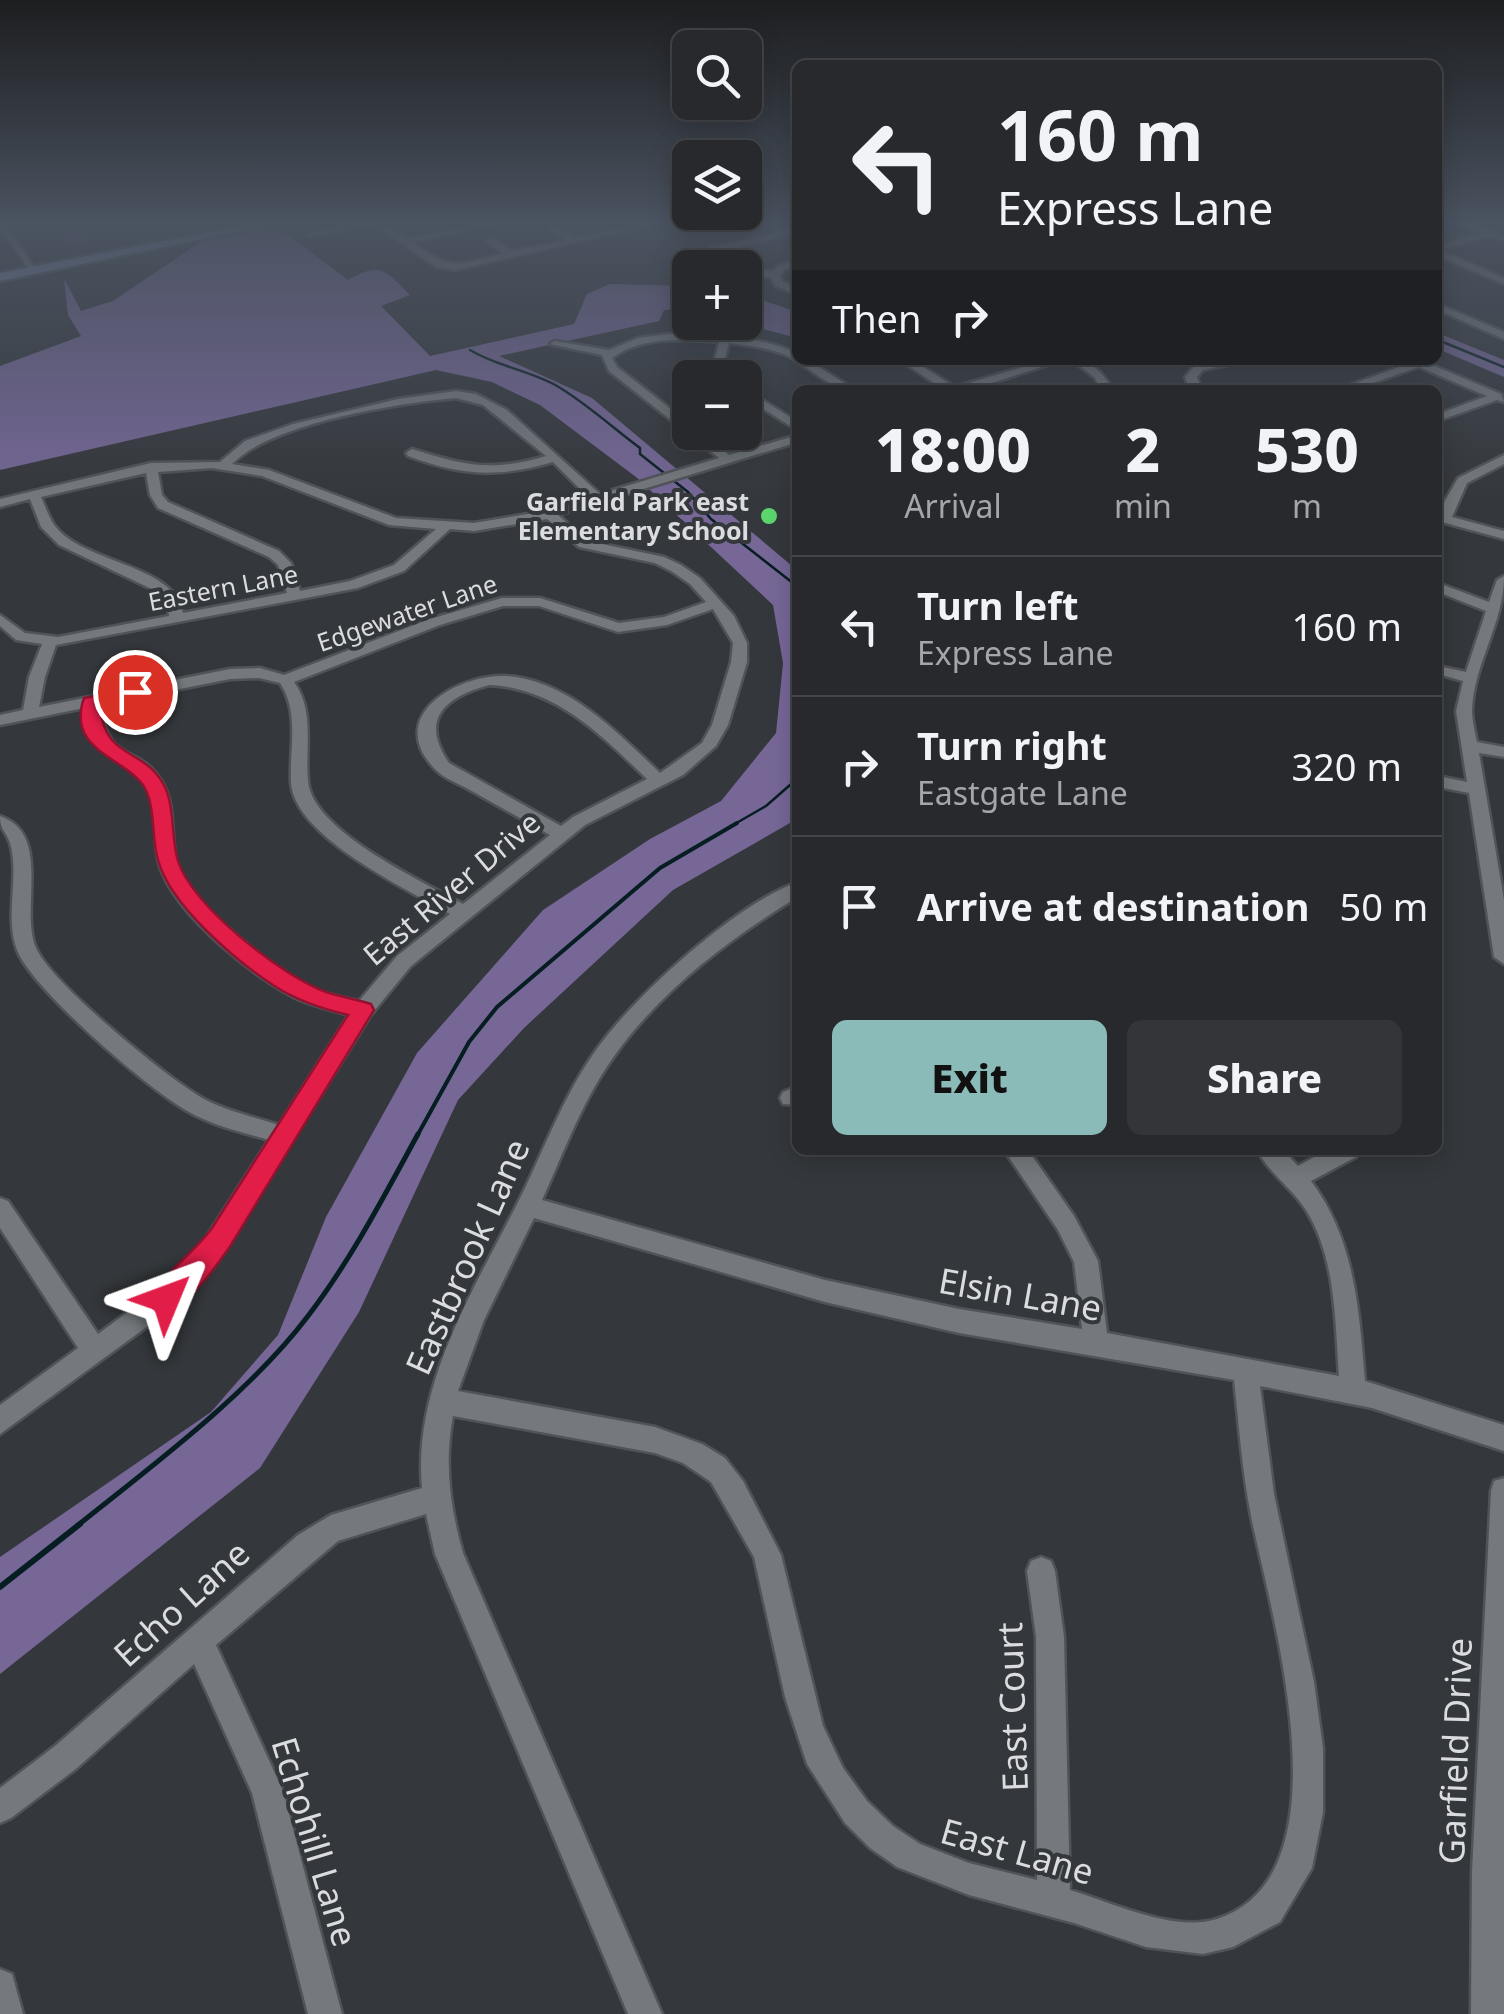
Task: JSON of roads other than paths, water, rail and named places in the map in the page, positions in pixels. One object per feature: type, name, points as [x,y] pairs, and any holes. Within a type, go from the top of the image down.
[{"type":"street","points":[[1458,316],[1504,336]]},
{"type":"street","points":[[672,339],[637,340],[616,346],[607,362],[672,415]]},
{"type":"street","points":[[704,340],[770,344],[792,355]]},
{"type":"street","points":[[720,360],[724,342]]},
{"type":"street","points":[[555,344],[609,353]]},
{"type":"street","points":[[810,365],[842,385]]},
{"type":"street","points":[[913,365],[947,385]]},
{"type":"street","points":[[1020,365],[1028,369]]},
{"type":"street","points":[[972,385],[1041,365]]},
{"type":"street","points":[[1085,365],[1104,385]]},
{"type":"street","points":[[1194,385],[1191,376],[1199,367],[1212,365]]},
{"type":"street","points":[[1355,385],[1407,365]]},
{"type":"street","points":[[1422,365],[1501,398]]},
{"type":"street","points":[[224,464],[241,447],[268,435],[452,393],[470,395],[491,405],[598,499]]},
{"type":"street","points":[[1442,417],[1501,398]]},
{"type":"street","points":[[762,404],[792,424]]},
{"type":"street","points":[[0,503],[152,467],[224,464],[265,473],[394,522],[444,528],[491,526],[549,514],[792,440]]},
{"type":"street","points":[[716,450],[727,459]]},
{"type":"street","points":[[412,453],[478,474],[554,458]]},
{"type":"street","points":[[1442,516],[1462,480],[1504,458]]},
{"type":"street","points":[[152,467],[154,488],[163,506],[274,554],[284,563],[295,597]]},
{"type":"street","points":[[34,494],[52,532],[72,547],[163,589],[174,600],[177,620]]},
{"type":"street","name":"East River Drive","points":[[0,1421],[166,1299],[205,1260],[363,1010],[404,961],[561,834],[688,764],[708,746],[728,703],[741,652],[736,629],[717,603],[676,568],[659,560],[584,544],[549,514]]},
{"type":"street","points":[[1442,518],[1504,534]]},
{"type":"street","name":"Eastern Lane","points":[[50,641],[295,597],[386,574],[416,556],[444,528]]},
{"type":"street","points":[[1504,580],[1464,711],[1504,957]]},
{"type":"street","points":[[1442,589],[1494,609]]},
{"type":"street","name":"Edgewater Lane","points":[[285,680],[502,602],[540,602],[618,628],[667,620],[717,603]]},
{"type":"street","points":[[0,618],[21,637],[50,641],[37,677],[30,714]]},
{"type":"street","points":[[1442,671],[1472,678]]},
{"type":"street","points":[[0,720],[230,674],[260,673],[285,680],[296,703],[301,792],[312,815],[363,853],[464,912]]},
{"type":"street","points":[[561,834],[460,778],[437,760],[427,728],[440,702],[461,688],[488,680],[532,683],[575,710],[658,780]]},
{"type":"street","points":[[90,702],[92,726],[105,749],[142,772],[156,788],[171,872],[192,904],[283,981],[320,999],[363,1010]]},
{"type":"street","points":[[1468,746],[1504,752]]},
{"type":"street","points":[[1442,783],[1475,790]]},
{"type":"street","points":[[0,822],[8,824],[17,837],[22,865],[23,937],[43,973],[170,1090],[201,1109],[285,1136]]},
{"type":"street","name":"Eastbrook Lane","points":[[646,2014],[472,1614],[449,1554],[433,1465],[442,1401],[461,1350],[589,1078],[612,1045],[722,938],[792,892]]},
{"type":"street","points":[[1018,1155],[1066,1223],[1086,1261],[1096,1344]]},
{"type":"street","points":[[1273,1155],[1318,1204],[1335,1241],[1344,1291],[1352,1392]]},
{"type":"street","points":[[1296,1178],[1339,1155]]},
{"type":"street","name":"Elsin Lane","points":[[528,1206],[825,1291],[959,1321],[1352,1392],[1402,1403],[1504,1438]]},
{"type":"street","points":[[0,1208],[95,1351]]},
{"type":"street","name":"East Lane","points":[[442,1401],[652,1440],[712,1464],[731,1486],[767,1554],[806,1720],[832,1778],[870,1829],[912,1860],[1156,1932],[1216,1937],[1266,1915],[1284,1895],[1296,1870],[1306,1806],[1302,1695],[1264,1514],[1246,1370]]},
{"type":"street","name":"Garfield Drive","points":[[1488,2014],[1488,1872],[1504,1491]]},
{"type":"street","name":"Echo Lane","points":[[0,1806],[66,1757],[284,1564],[332,1529],[436,1497]]},
{"type":"street","name":"East Court","points":[[1041,1571],[1050,1636],[1054,1900]]},
{"type":"street","name":"Echohill Lane","points":[[199,1640],[267,1791],[325,2014]]},
{"type":"street","points":[[0,1986],[6,2014]]},
{"type":"waterway","points":[[1442,342],[1504,367]]},
{"type":"waterway","points":[[470,350],[557,386],[578,400],[640,448],[640,454],[688,492],[711,519],[792,582]]},
{"type":"waterway","points":[[733,825],[766,806],[792,783]]},
{"type":"waterway","points":[[417,1136],[469,1042],[497,1007],[660,868],[737,823]]},
{"type":"waterway","points":[[77,1526],[229,1401],[284,1345],[339,1273],[418,1134]]},
{"type":"waterway","points":[[0,1587],[80,1524]]},
{"type":"place","name":"Garfield Park east Elementary School","points":[[769,516]]}]
